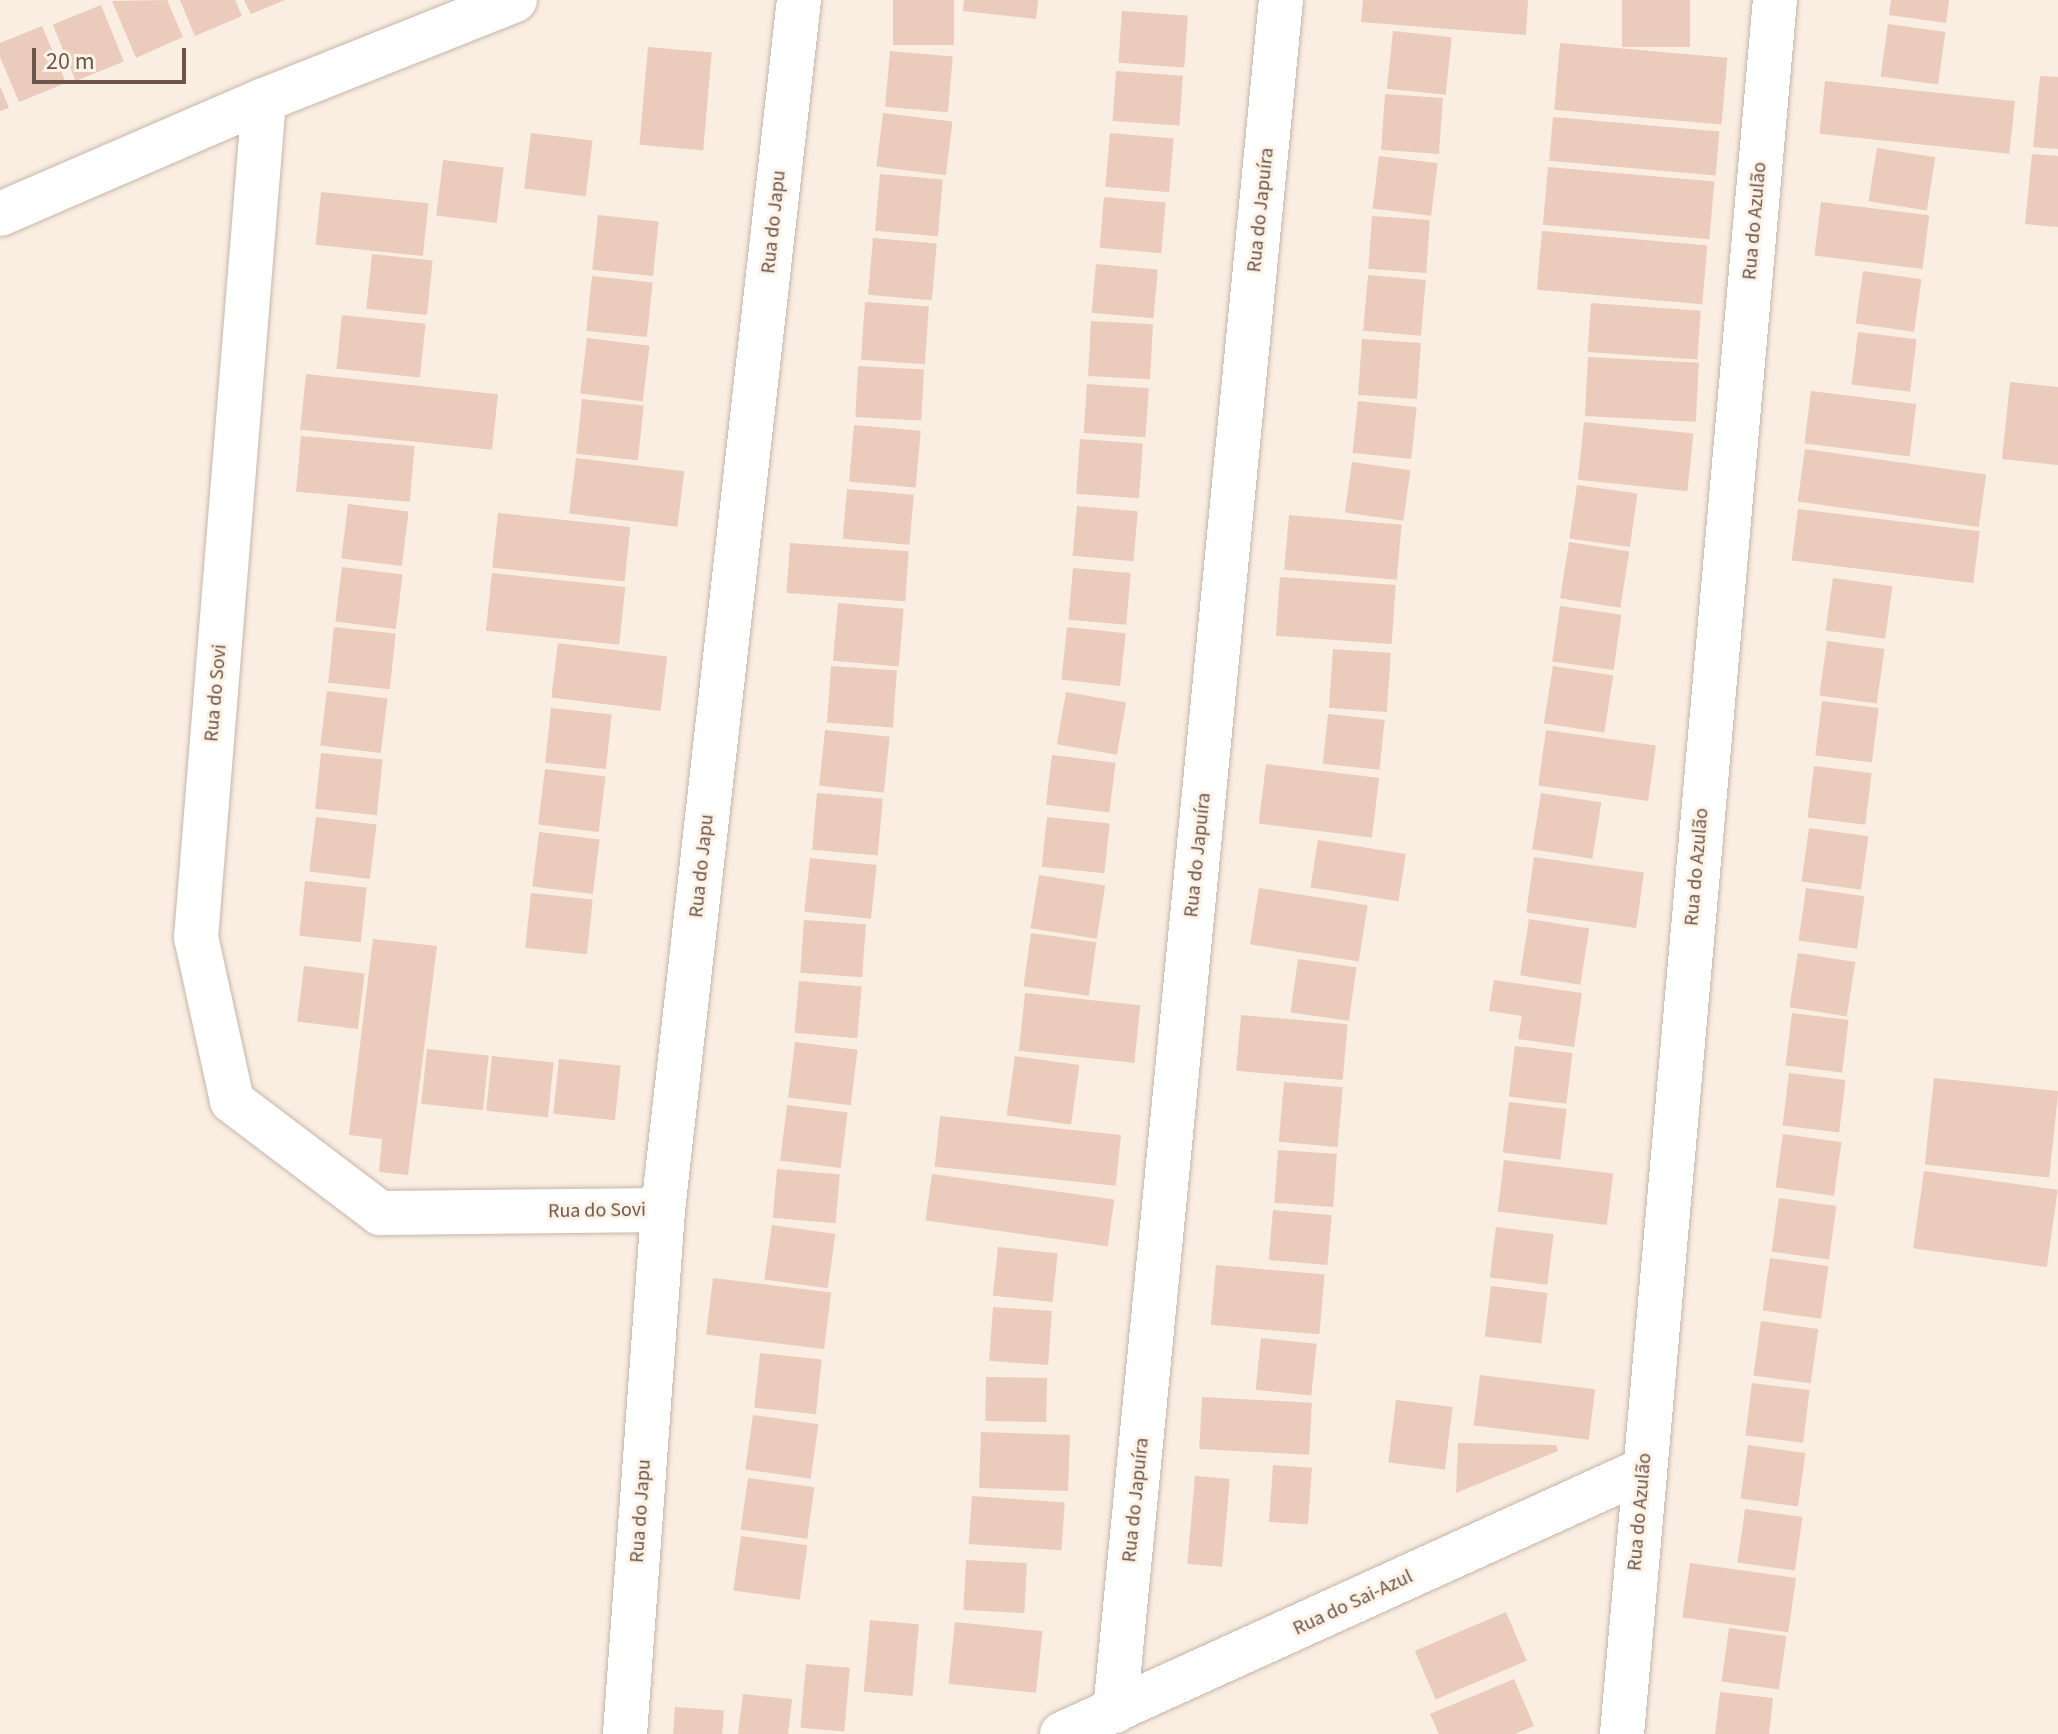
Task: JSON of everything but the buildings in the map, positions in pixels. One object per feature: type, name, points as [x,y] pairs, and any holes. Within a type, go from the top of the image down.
[{"type":"street","points":[[0,214],[264,100],[515,0]]},
{"type":"street","name":"Rua do Japu","points":[[625,1734],[663,1210],[799,0]]},
{"type":"street","name":"Rua do Japuíra","points":[[1115,1711],[1281,0]]},
{"type":"street","name":"Rua do Azulão","points":[[1622,1734],[1775,0]]},
{"type":"street","name":"Rua do Sovi","points":[[264,100],[196,937],[232,1101],[380,1213],[663,1210]]},
{"type":"street","name":"Rua do Sai-Azul","points":[[1062,1734],[1643,1470]]}]
